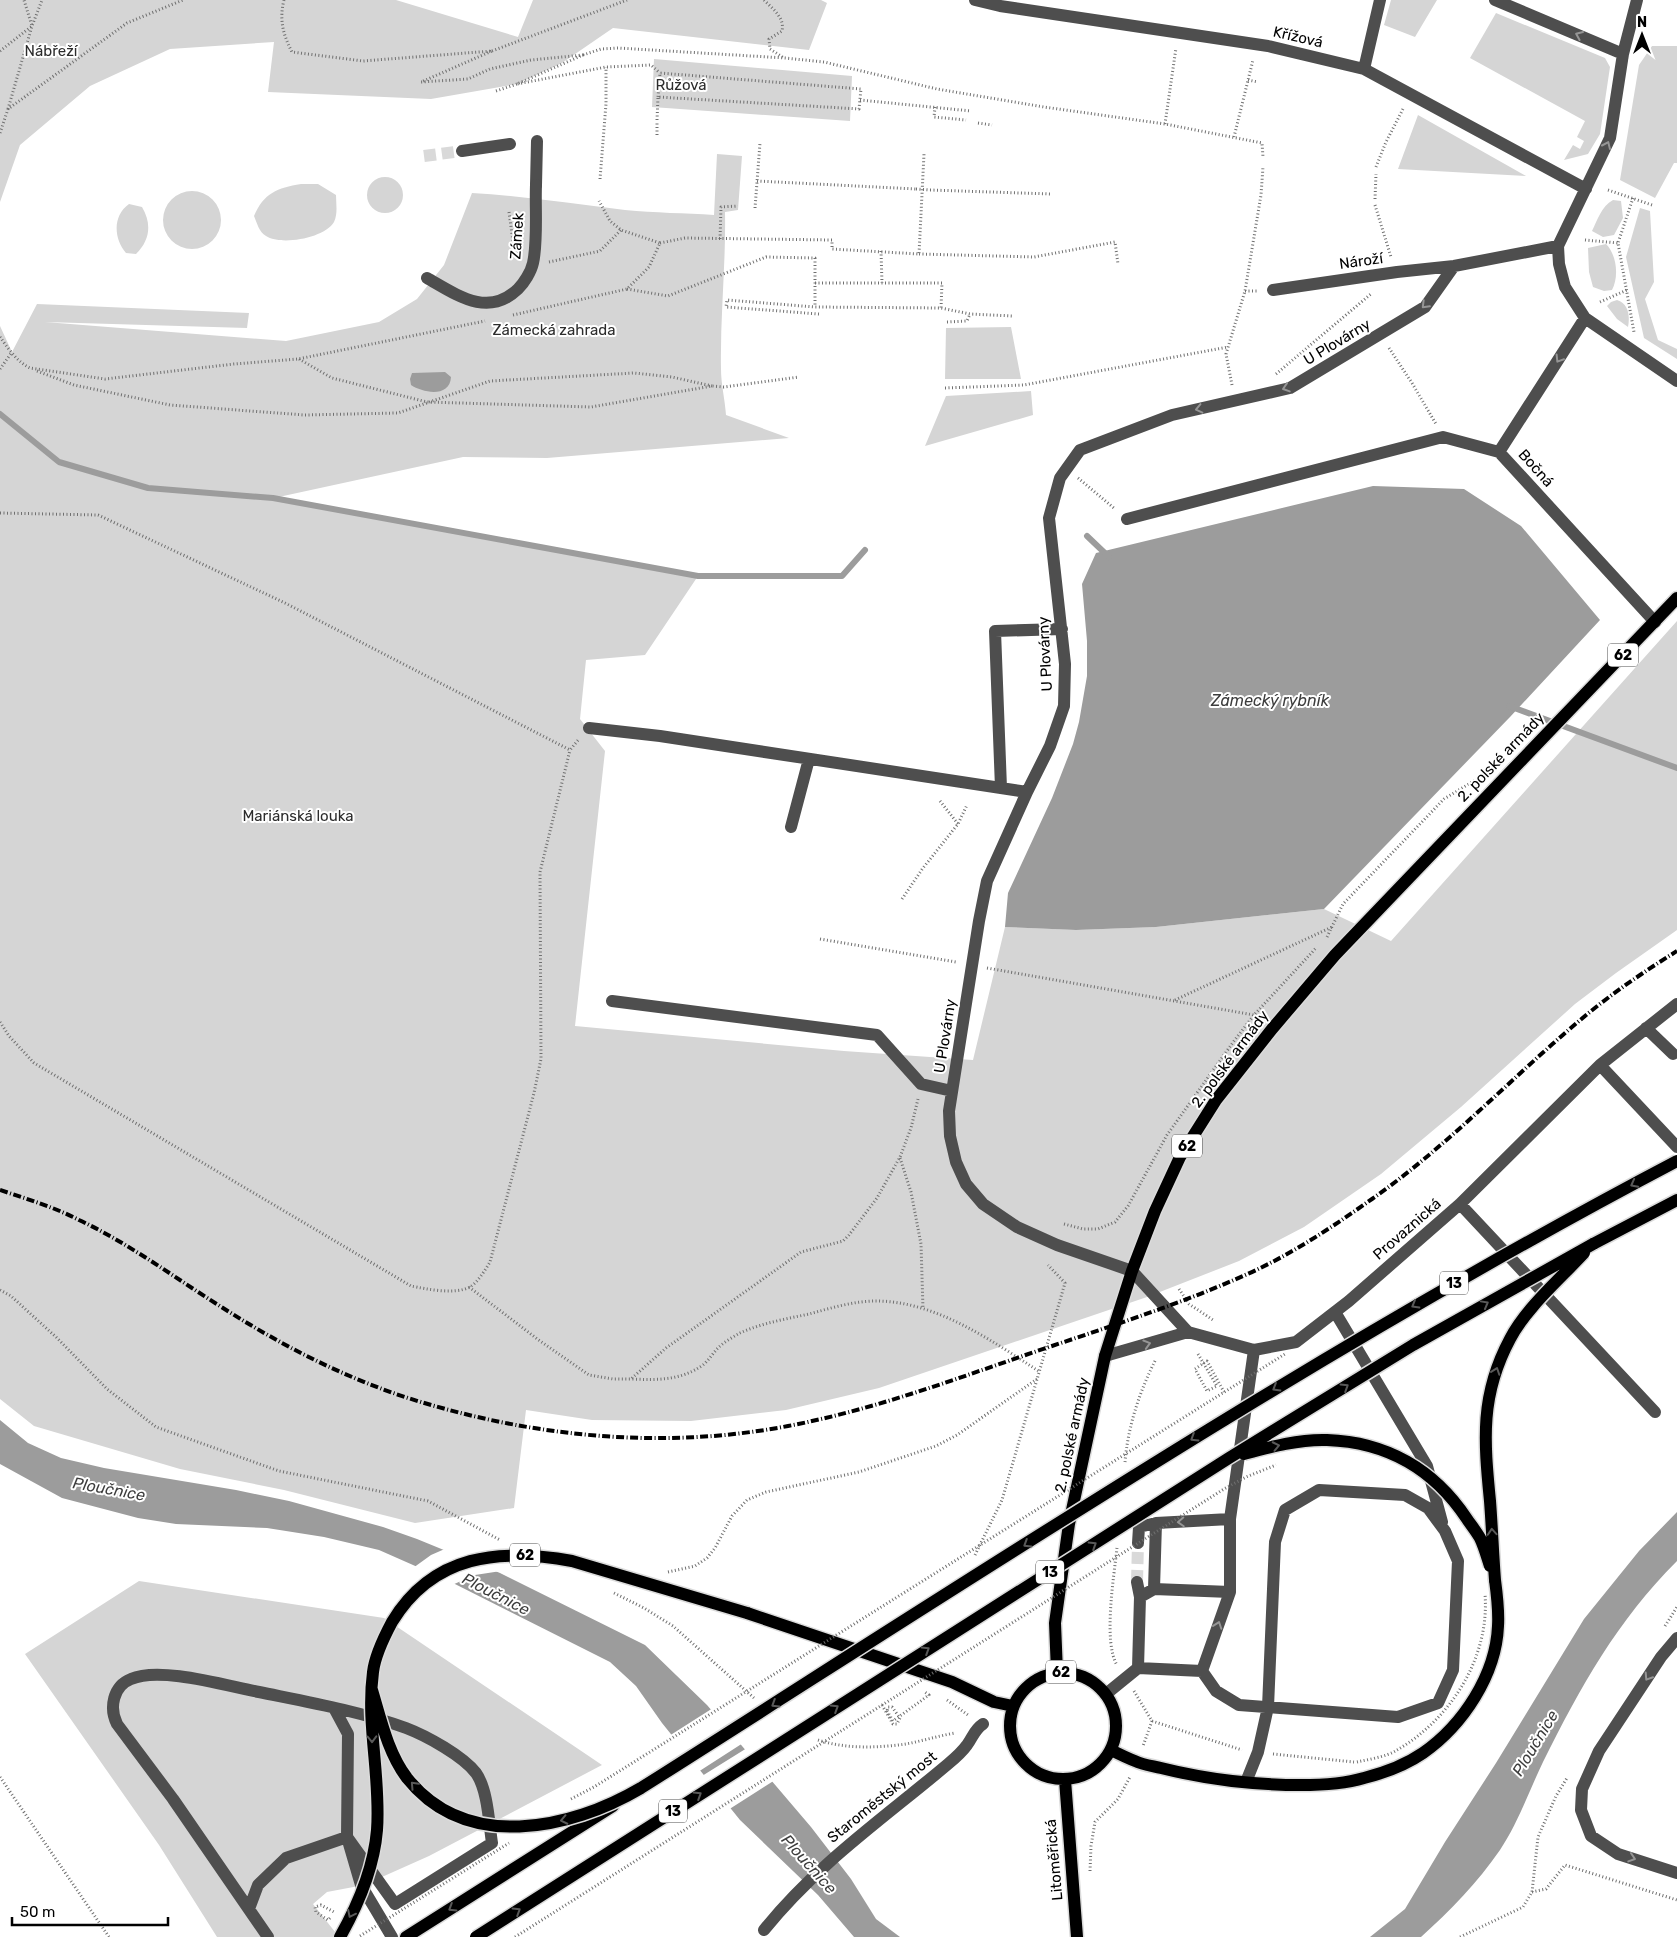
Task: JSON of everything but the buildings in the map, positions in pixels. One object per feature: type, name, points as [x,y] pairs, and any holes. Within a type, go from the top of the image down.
[{"type":"main road","name":"2. polské armády","points":[[1057,1672],[1055,1623],[1069,1524],[1105,1356],[1132,1271],[1155,1211],[1180,1157],[1216,1100],[1335,955],[1677,598]]},
{"type":"main road","name":"13","points":[[406,1937],[1235,1412],[1467,1276],[1580,1212],[1677,1161]]},
{"type":"main road","name":"13","points":[[476,1937],[1229,1458],[1413,1345],[1593,1244],[1677,1200]]},
{"type":"main road","points":[[1111,1750],[1136,1762],[1198,1777],[1292,1785],[1328,1784],[1363,1779],[1392,1769],[1422,1754],[1446,1735],[1466,1711],[1482,1685],[1493,1655],[1498,1627],[1498,1602],[1485,1456],[1488,1394],[1510,1338],[1528,1313],[1593,1244]]},
{"type":"main road","points":[[1229,1458],[1278,1445],[1325,1440],[1358,1444],[1382,1450],[1408,1462],[1431,1476],[1459,1506],[1480,1538],[1495,1580]]},
{"type":"main road","name":"62","points":[[340,1937],[361,1894],[372,1858],[377,1832],[377,1801],[372,1746],[372,1690],[373,1670],[385,1634],[408,1600],[422,1586],[443,1572],[468,1560],[517,1554],[545,1556],[572,1561],[747,1613],[920,1671]]},
{"type":"main road","points":[[920,1671],[952,1682],[994,1702],[1013,1706]]},
{"type":"main road","name":"62","points":[[1057,1672],[1071,1672],[1085,1676],[1097,1684],[1106,1694],[1115,1711],[1117,1731],[1111,1750],[1100,1765],[1084,1776],[1065,1780],[1043,1776],[1025,1764],[1013,1746],[1009,1725],[1013,1706],[1023,1690],[1038,1678],[1057,1672]]},
{"type":"main road","points":[[372,1690],[392,1753],[407,1778],[422,1794],[440,1808],[466,1819],[484,1824],[510,1827],[549,1824],[573,1818],[619,1801],[641,1788]]},
{"type":"main road","name":"Litoměřická","points":[[1065,1780],[1077,1937]]},
{"type":"street","name":"Křížová","points":[[975,0],[1000,6],[1257,44],[1364,69],[1586,189]]},
{"type":"street","points":[[1364,69],[1380,0]]},
{"type":"street","points":[[1495,0],[1624,54]]},
{"type":"street","points":[[1637,0],[1624,54],[1610,138],[1558,246],[1558,264],[1565,286],[1585,318],[1677,381]]},
{"type":"street","name":"Zámek","points":[[427,278],[462,298],[481,303],[497,302],[510,297],[522,284],[533,264],[537,140]]},
{"type":"street","points":[[462,151],[510,144]]},
{"type":"street","points":[[1454,266],[1558,246]]},
{"type":"street","name":"Nároží","points":[[1273,290],[1454,266]]},
{"type":"street","name":"U Plovárny","points":[[1132,1271],[1056,1245],[1016,1227],[982,1204],[966,1184],[956,1162],[950,1136],[949,1111],[987,881],[1050,746],[1064,706],[1065,664],[1049,518],[1060,478],[1080,450],[1172,415],[1290,388],[1425,307],[1454,266]]},
{"type":"street","name":"Bočná","points":[[1585,318],[1499,452],[1655,622]]},
{"type":"street","points":[[1128,519],[1443,437],[1499,452]]},
{"type":"street","points":[[1001,788],[995,631],[1062,629]]},
{"type":"street","points":[[589,728],[660,736],[1027,792]]},
{"type":"street","points":[[790,827],[809,759]]},
{"type":"street","points":[[612,1000],[877,1035],[921,1084],[952,1092]]},
{"type":"street","name":"Provaznická","points":[[1188,1332],[1254,1350],[1296,1342],[1335,1312],[1460,1204],[1600,1065],[1677,1004]]},
{"type":"street","points":[[1646,1028],[1673,1054]]},
{"type":"street","points":[[1600,1065],[1677,1147]]},
{"type":"street","points":[[1460,1204],[1655,1412]]},
{"type":"street","points":[[1105,1356],[1188,1332],[1132,1271]]},
{"type":"street","points":[[1202,1671],[1216,1691],[1240,1705],[1398,1717],[1438,1703],[1453,1670],[1458,1561],[1444,1530],[1427,1466],[1335,1312]]},
{"type":"street","points":[[1202,1671],[1230,1592],[1230,1519],[1254,1350]]},
{"type":"street","points":[[1246,1782],[1258,1752],[1268,1706],[1276,1542],[1286,1510],[1319,1490],[1405,1495],[1428,1508],[1444,1530]]},
{"type":"street","points":[[1138,1544],[1139,1527],[1156,1523],[1230,1519]]},
{"type":"street","points":[[1154,1590],[1156,1523]]},
{"type":"street","points":[[1137,1582],[1140,1598],[1138,1668]]},
{"type":"street","points":[[1140,1598],[1154,1590],[1230,1592]]},
{"type":"street","points":[[1677,1638],[1661,1657],[1599,1752],[1582,1789],[1581,1810],[1591,1836],[1618,1854],[1677,1873]]},
{"type":"street","points":[[1106,1694],[1138,1668],[1202,1671]]},
{"type":"street","points":[[268,1937],[173,1799],[117,1724],[113,1715],[113,1701],[119,1690],[130,1679],[162,1675],[189,1678],[334,1708],[407,1728],[438,1742],[476,1774],[485,1795],[492,1844],[395,1904],[347,1837]]},
{"type":"street","points":[[334,1708],[348,1734],[347,1837],[362,1885],[392,1937]]},
{"type":"street","name":"Staroměstský most","points":[[764,1930],[787,1901],[855,1839],[949,1763],[966,1746],[979,1727]]},
{"type":"street","points":[[249,1909],[258,1885],[286,1858],[347,1837]]},
{"type":"path","points":[[24,0],[32,26]]},
{"type":"path","points":[[0,133],[32,26],[42,0]]},
{"type":"path","points":[[8,109],[128,23],[183,0]]},
{"type":"path","points":[[284,0],[280,14],[285,40],[292,52],[363,61],[492,51]]},
{"type":"path","points":[[583,55],[531,60],[490,69],[468,79],[421,82],[492,51],[628,0]]},
{"type":"path","points":[[764,0],[784,24],[782,32],[769,39],[770,48],[784,58]]},
{"type":"path","points":[[0,51],[32,26]]},
{"type":"path","points":[[1166,124],[1178,32]]},
{"type":"path","points":[[1234,137],[1257,44]]},
{"type":"path","points":[[496,91],[601,49],[618,48],[784,58],[824,62],[946,91],[1166,124],[1234,137],[1262,143],[1263,156]]},
{"type":"path","points":[[516,84],[606,67],[651,65],[660,73],[861,89],[860,109],[658,97]]},
{"type":"path","points":[[600,179],[606,104],[606,67]]},
{"type":"path","points":[[657,135],[660,73]]},
{"type":"path","points":[[1248,80],[1258,82]]},
{"type":"path","points":[[1376,167],[1410,94]]},
{"type":"path","points":[[860,100],[971,111]]},
{"type":"path","points":[[935,107],[934,117],[966,120]]},
{"type":"path","points":[[978,123],[992,125]]},
{"type":"path","points":[[755,208],[760,143]]},
{"type":"path","points":[[919,254],[924,154]]},
{"type":"path","points":[[1235,401],[1226,354],[1245,291],[1261,194],[1263,167]]},
{"type":"path","points":[[1375,199],[1376,174]]},
{"type":"path","points":[[757,181],[1051,194]]},
{"type":"path","points":[[1608,190],[1652,205]]},
{"type":"path","points":[[1633,198],[1618,243],[1634,335]]},
{"type":"path","points":[[599,201],[610,221],[621,230],[660,243],[685,238],[832,240],[832,249],[919,254],[1034,257],[1115,242],[1118,264]]},
{"type":"path","points":[[1375,205],[1388,252]]},
{"type":"path","points":[[720,239],[721,207],[738,206]]},
{"type":"path","points":[[510,212],[514,249],[523,257]]},
{"type":"path","points":[[544,262],[600,251],[621,230]]},
{"type":"path","points":[[1585,240],[1618,243]]},
{"type":"path","points":[[627,289],[649,267],[660,243]]},
{"type":"path","points":[[881,251],[882,283]]},
{"type":"path","points":[[504,317],[627,289],[668,296],[766,256],[815,258],[816,307]]},
{"type":"path","points":[[815,283],[942,283],[941,308]]},
{"type":"path","points":[[1600,302],[1627,290]]},
{"type":"path","points":[[1269,379],[1375,291]]},
{"type":"path","points":[[819,314],[726,307],[727,300],[816,307],[941,308],[970,314],[1013,316]]},
{"type":"path","points":[[888,308],[888,315]]},
{"type":"path","points":[[947,322],[967,321],[970,314]]},
{"type":"path","points":[[30,368],[105,378],[298,359],[419,336],[494,319]]},
{"type":"path","points":[[0,337],[25,366],[74,385],[170,405],[304,415],[398,413],[490,381],[634,373],[672,377],[724,387],[799,377]]},
{"type":"path","points":[[1387,346],[1412,383],[1443,437]]},
{"type":"path","points":[[945,388],[1024,386],[1228,347]]},
{"type":"path","points":[[0,369],[12,352]]},
{"type":"path","points":[[298,359],[332,378],[427,402],[590,408],[712,386]]},
{"type":"path","points":[[1085,484],[1128,519]]},
{"type":"path","points":[[0,513],[98,515],[285,603],[570,750]]},
{"type":"path","points":[[0,1022],[34,1063],[411,1286],[440,1291],[470,1287],[490,1262],[534,1093],[541,1059],[540,872],[570,750],[589,728]]},
{"type":"path","points":[[1064,1224],[1083,1230],[1098,1230],[1115,1222],[1128,1206],[1167,1135],[1254,1015],[1329,935],[1343,904],[1444,799],[1477,779],[1490,766]]},
{"type":"path","points":[[940,801],[958,824]]},
{"type":"path","points":[[902,899],[923,868],[958,824],[967,805]]},
{"type":"path","points":[[1174,1000],[1333,926]]},
{"type":"path","points":[[820,938],[956,962]]},
{"type":"path","points":[[984,967],[1254,1015]]},
{"type":"path","points":[[630,1379],[666,1348],[801,1252],[843,1241],[877,1198],[900,1157],[911,1128],[921,1084]]},
{"type":"path","points":[[900,1157],[911,1192],[921,1244],[923,1309]]},
{"type":"path","points":[[972,1563],[1002,1500],[1065,1283],[1048,1265]]},
{"type":"path","points":[[470,1287],[540,1341],[589,1375],[613,1379],[665,1380],[690,1372],[704,1364],[719,1347],[739,1334],[757,1326],[833,1308],[875,1301],[896,1302],[923,1309],[962,1324],[978,1332],[1040,1372]]},
{"type":"path","points":[[1179,1289],[1189,1304],[1216,1322]]},
{"type":"path","points":[[0,1290],[11,1296],[56,1337],[107,1389],[156,1427],[279,1471],[428,1501],[500,1540]]},
{"type":"path","points":[[1198,1354],[1202,1359],[1205,1366],[1217,1386],[1207,1391],[1195,1368],[1201,1364],[1206,1360],[1224,1392]]},
{"type":"path","points":[[564,1801],[594,1787],[1286,1354]]},
{"type":"path","points":[[667,1572],[695,1566],[707,1558],[715,1548],[732,1516],[747,1500],[766,1492],[859,1472],[936,1446],[957,1435],[1038,1379]]},
{"type":"path","points":[[514,1937],[1224,1489],[1246,1476],[1284,1463]]},
{"type":"path","points":[[606,1589],[644,1608],[673,1626],[733,1681],[760,1702]]},
{"type":"path","points":[[1357,1762],[1396,1751],[1416,1738],[1443,1714],[1471,1672],[1482,1635],[1486,1605],[1485,1590]]},
{"type":"path","points":[[920,1671],[913,1686],[937,1697]]},
{"type":"path","points":[[882,1706],[893,1724],[897,1724],[900,1718],[892,1706],[888,1707],[887,1711],[893,1721],[930,1695]]},
{"type":"path","points":[[945,1698],[979,1727]]},
{"type":"path","points":[[814,1738],[833,1744],[856,1747],[905,1744],[979,1727]]},
{"type":"path","points":[[1090,1873],[1091,1846],[1095,1822],[1118,1799],[1130,1775]]},
{"type":"path","points":[[0,1778],[109,1937]]},
{"type":"path","points":[[359,1937],[510,1842],[510,1827]]},
{"type":"path","points":[[1460,1937],[1522,1907],[1532,1892],[1546,1890],[1565,1866],[1677,1900]]},
{"type":"path","points":[[328,1920],[316,1912],[316,1906],[321,1905],[336,1912]]},
{"type":"green space","name":"Nábřeží","points":[[0,0],[396,0],[518,37],[533,0],[821,0],[827,3],[809,50],[613,28],[562,63],[517,84],[431,99],[268,92],[274,42],[170,49],[90,86],[20,145],[0,202]]},
{"type":"green space","points":[[1391,0],[1437,0],[1415,37],[1384,25]]},
{"type":"green space","points":[[1496,13],[1605,58],[1610,67],[1600,134],[1588,154],[1564,160],[1573,145],[1580,149],[1584,141],[1577,137],[1585,121],[1470,58]]},
{"type":"green space","points":[[1652,46],[1677,46],[1677,163],[1674,163],[1655,198],[1620,180],[1639,65]]},
{"type":"green space","name":"Růžová","points":[[654,59],[852,76],[850,121],[652,107]]},
{"type":"green space","points":[[1418,115],[1526,176],[1398,169]]},
{"type":"green space","points":[[717,154],[742,156],[738,210],[725,212],[721,369],[726,415],[789,438],[547,458],[463,457],[274,498],[698,576],[645,655],[586,660],[580,719],[605,751],[575,1026],[844,1051],[973,1060],[1005,927],[1076,930],[1156,927],[1324,909],[1391,941],[1677,621],[1677,930],[1575,1004],[1461,1107],[1381,1174],[1304,1227],[1239,1261],[1147,1297],[879,1388],[786,1410],[691,1421],[592,1420],[526,1410],[514,1508],[415,1523],[284,1490],[180,1469],[34,1426],[0,1399],[0,326],[12,352],[37,304],[249,313],[247,328],[45,322],[286,341],[379,322],[417,299],[444,265],[472,193],[647,212],[714,215]]},
{"type":"green space","points":[[385,177],[397,183],[403,195],[397,207],[385,213],[373,207],[367,195],[373,183]]},
{"type":"green space","points":[[301,184],[318,184],[336,195],[334,222],[322,232],[302,239],[282,240],[266,236],[260,230],[254,216],[262,202],[278,190]]},
{"type":"green space","points":[[192,191],[203,193],[213,199],[219,209],[221,220],[219,231],[213,241],[203,247],[192,249],[181,247],[171,241],[165,231],[163,220],[165,209],[171,199],[181,193]]},
{"type":"green space","points":[[1613,200],[1621,201],[1623,218],[1614,235],[1603,237],[1592,231],[1603,210]]},
{"type":"green space","points":[[129,204],[142,207],[148,226],[147,237],[136,254],[126,253],[117,235],[117,221],[123,209]]},
{"type":"green space","points":[[1640,208],[1650,211],[1654,282],[1645,299],[1658,340],[1677,349],[1677,359],[1644,338],[1626,257]]},
{"type":"green space","points":[[1606,244],[1615,260],[1616,279],[1612,290],[1604,291],[1593,287],[1589,272],[1588,248]]},
{"type":"green space","points":[[1617,300],[1624,304],[1628,311],[1628,327],[1617,319],[1607,306]]},
{"type":"green space","points":[[1011,327],[1021,379],[945,379],[946,328]]},
{"type":"green space","points":[[1031,391],[1033,415],[925,446],[946,396]]},
{"type":"green space","points":[[139,1581],[384,1618],[602,1765],[429,1856],[364,1885],[327,1892],[313,1904],[339,1937],[217,1937],[159,1845],[25,1654]]},
{"type":"water","points":[[445,372],[451,377],[449,384],[441,391],[429,392],[411,385],[412,373]]},
{"type":"water","name":"Zámecký rybník","points":[[1373,486],[1464,489],[1521,526],[1600,620],[1510,717],[1324,909],[1156,927],[1076,930],[1005,927],[1008,893],[1052,798],[1073,744],[1079,722],[1087,676],[1087,641],[1082,584],[1096,553]]},
{"type":"water","name":"Ploučnice","points":[[0,1420],[28,1443],[61,1458],[104,1468],[236,1490],[289,1501],[383,1527],[500,1573],[645,1645],[707,1705],[811,1827],[851,1879],[876,1919],[900,1937],[854,1937],[818,1895],[740,1820],[662,1723],[636,1686],[610,1662],[447,1580],[379,1550],[324,1537],[267,1528],[176,1524],[138,1518],[62,1498],[0,1464]]},
{"type":"water","name":"Ploučnice","points":[[1677,1512],[1677,1561],[1636,1607],[1586,1681],[1557,1734],[1523,1807],[1500,1850],[1463,1896],[1421,1937],[1370,1937],[1405,1909],[1584,1619],[1639,1551]]},
{"type":"pier","points":[[447,1548],[501,1571],[475,1575],[452,1585],[413,1568],[431,1555]]},
{"type":"pier","points":[[713,1708],[743,1743],[698,1772],[669,1736]]},
{"type":"pier","points":[[747,1748],[775,1780],[728,1810],[702,1776]]},
{"type":"waterway","points":[[0,414],[59,462],[148,488],[273,498],[698,576],[842,576],[865,550]]},
{"type":"waterway","points":[[1087,536],[1109,557]]},
{"type":"waterway","points":[[1509,706],[1677,768]]},
{"type":"tunnel","points":[[424,156],[462,151]]},
{"type":"tunnel","points":[[1137,1582],[1138,1543]]},
{"type":"railway","points":[[0,1190],[60,1211],[98,1229],[134,1250],[245,1322],[290,1347],[336,1370],[408,1398],[502,1422],[597,1436],[645,1438],[741,1433],[822,1419],[920,1391],[1171,1305],[1277,1260],[1325,1231],[1400,1178],[1428,1156],[1585,1016],[1630,982],[1677,951]]},
{"type":"park label","name":"Zámecká zahrada","points":[[554,330]]},
{"type":"park label","name":"Mariánská louka","points":[[298,816]]}]
